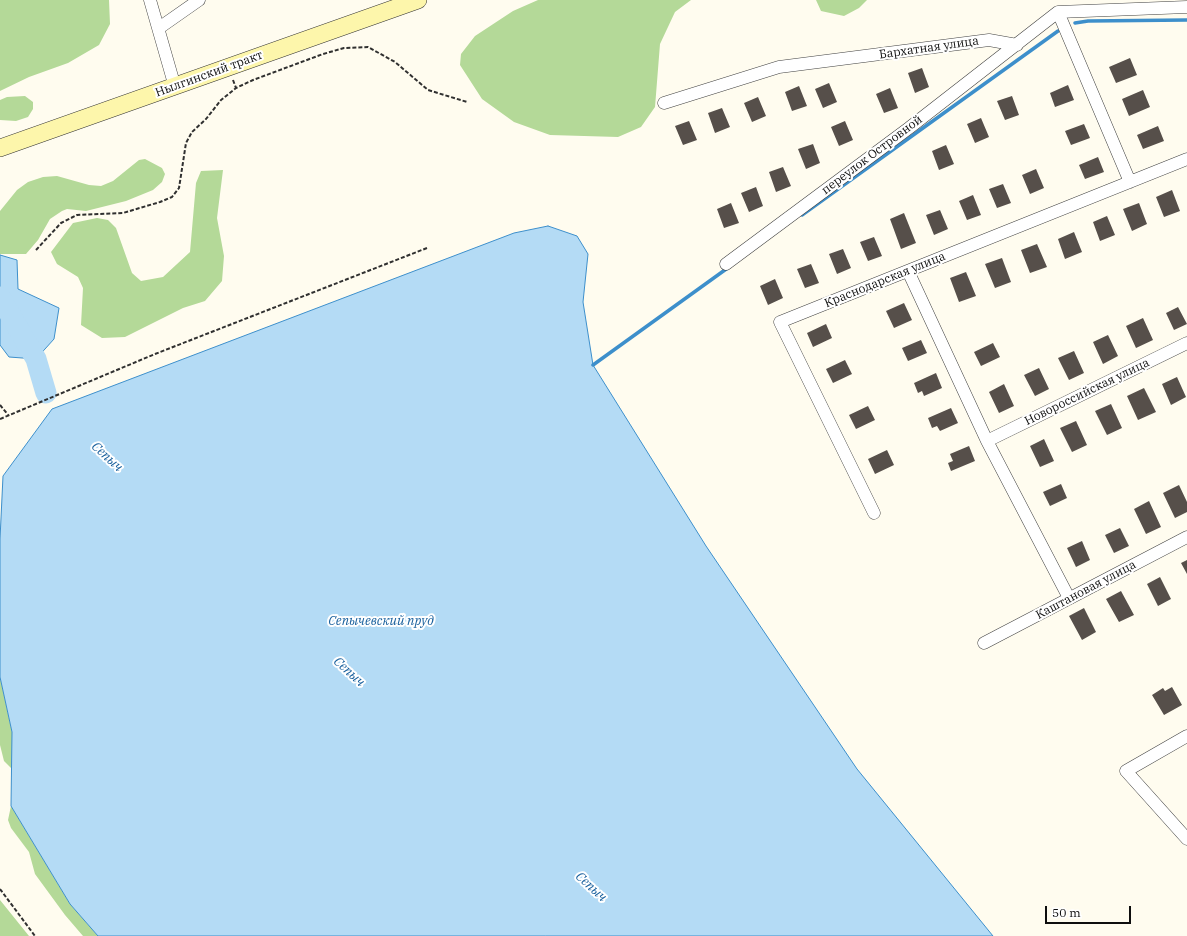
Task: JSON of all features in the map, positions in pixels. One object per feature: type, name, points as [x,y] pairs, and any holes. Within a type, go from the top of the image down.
[{"type":"main road","name":"Нылгинский тракт","points":[[0,148],[418,0]]},
{"type":"street","points":[[150,0],[175,87]]},
{"type":"street","points":[[159,28],[199,0]]},
{"type":"street","points":[[1017,45],[1058,12],[1187,7]]},
{"type":"street","points":[[1058,12],[1130,182]]},
{"type":"street","name":"Бархатная улица","points":[[664,103],[779,67],[989,40],[1017,45]]},
{"type":"street","name":"переулок Островной","points":[[726,264],[909,128],[1017,45]]},
{"type":"street","name":"Краснодарская улица","points":[[874,513],[780,322],[1187,159]]},
{"type":"street","points":[[908,271],[987,441],[1069,598]]},
{"type":"street","name":"Новороссийская улица","points":[[987,441],[1187,343]]},
{"type":"street","name":"Каштановая улица","points":[[984,643],[1187,536]]},
{"type":"street","points":[[1187,736],[1126,771],[1187,839]]},
{"type":"path","points":[[36,250],[61,223],[77,215],[123,213],[160,202],[172,196],[179,188],[186,143],[192,132],[206,119],[221,100],[236,88],[253,80],[324,54],[344,48],[368,47],[395,62],[428,90],[467,102]]},
{"type":"path","points":[[0,419],[148,357],[427,248]]},
{"type":"path","points":[[0,405],[9,416]]},
{"type":"path","points":[[0,889],[35,936]]},
{"type":"green space","points":[[0,0],[109,0],[110,24],[99,45],[68,63],[29,77],[0,91]]},
{"type":"green space","points":[[538,0],[691,0],[675,12],[660,44],[655,107],[641,127],[618,137],[550,135],[514,122],[482,99],[460,65],[461,54],[475,36],[513,11]]},
{"type":"green space","points":[[816,0],[867,0],[859,8],[844,16],[821,11]]},
{"type":"green space","points":[[25,96],[33,102],[33,109],[28,117],[16,121],[0,120],[0,100],[7,97]]},
{"type":"green space","points":[[145,159],[162,168],[165,174],[162,182],[153,190],[126,201],[86,211],[67,209],[62,211],[50,219],[38,240],[26,254],[0,254],[0,211],[17,190],[28,182],[43,177],[57,176],[89,185],[101,186],[113,181],[139,160]]},
{"type":"green space","points":[[223,170],[217,218],[224,256],[222,281],[205,301],[183,308],[125,337],[102,338],[81,325],[83,288],[78,277],[57,264],[51,252],[73,223],[97,218],[108,220],[116,228],[132,273],[141,281],[163,277],[190,252],[196,183],[201,171]]},
{"type":"green space","points":[[0,677],[12,732],[12,769],[4,761],[0,745]]},
{"type":"green space","points":[[11,806],[70,904],[98,936],[83,936],[65,915],[35,874],[29,852],[11,828],[8,820]]},
{"type":"green space","points":[[0,900],[29,936],[0,936]]},
{"type":"water","name":"Сепычевский пруд","points":[[548,226],[577,236],[588,254],[583,302],[593,365],[706,546],[857,769],[993,936],[98,936],[70,904],[11,806],[12,732],[0,677],[0,539],[3,476],[52,409],[514,233]]},
{"type":"water","points":[[0,255],[17,260],[18,289],[59,308],[54,339],[36,359],[9,357],[0,345]]},
{"type":"building","points":[[1130,58],[1137,75],[1116,83],[1109,67]]},
{"type":"building","points":[[922,68],[929,87],[915,93],[908,73]]},
{"type":"building","points":[[829,83],[837,102],[823,108],[815,89]]},
{"type":"building","points":[[1068,85],[1074,100],[1055,107],[1050,93]]},
{"type":"building","points":[[799,86],[807,106],[792,111],[785,92]]},
{"type":"building","points":[[890,88],[898,108],[884,113],[876,94]]},
{"type":"building","points":[[1143,90],[1150,107],[1129,116],[1122,99]]},
{"type":"building","points":[[1012,96],[1019,115],[1005,120],[997,101]]},
{"type":"building","points":[[758,97],[766,116],[752,122],[744,103]]},
{"type":"building","points":[[722,108],[730,127],[715,133],[708,113]]},
{"type":"building","points":[[981,118],[989,137],[975,143],[967,124]]},
{"type":"building","points":[[689,121],[697,140],[683,145],[675,126]]},
{"type":"building","points":[[845,121],[853,140],[839,146],[831,127]]},
{"type":"building","points":[[1084,124],[1090,138],[1071,145],[1065,131]]},
{"type":"building","points":[[1158,126],[1164,141],[1143,149],[1137,135]]},
{"type":"building","points":[[813,144],[820,163],[806,169],[798,149]]},
{"type":"building","points":[[946,145],[954,164],[939,170],[932,151]]},
{"type":"building","points":[[1098,157],[1104,172],[1085,179],[1079,165]]},
{"type":"building","points":[[783,167],[791,186],[776,192],[769,172]]},
{"type":"building","points":[[1036,169],[1044,188],[1030,194],[1022,175]]},
{"type":"building","points":[[1003,184],[1011,203],[997,208],[989,189]]},
{"type":"building","points":[[756,187],[763,206],[749,212],[741,193]]},
{"type":"building","points":[[1172,190],[1180,211],[1164,217],[1156,197]]},
{"type":"building","points":[[973,195],[981,215],[967,220],[959,201]]},
{"type":"building","points":[[731,203],[739,223],[724,228],[717,209]]},
{"type":"building","points":[[1139,203],[1147,224],[1132,231],[1123,209]]},
{"type":"building","points":[[940,210],[948,229],[934,235],[926,215]]},
{"type":"building","points":[[904,213],[916,243],[901,249],[890,219]]},
{"type":"building","points":[[1107,216],[1115,235],[1100,241],[1093,222]]},
{"type":"building","points":[[1074,232],[1082,252],[1065,259],[1058,239]]},
{"type":"building","points":[[874,237],[882,256],[868,261],[860,242]]},
{"type":"building","points":[[1037,244],[1047,267],[1030,273],[1021,250]]},
{"type":"building","points":[[843,249],[851,268],[837,274],[829,254]]},
{"type":"building","points":[[1002,258],[1011,282],[995,288],[985,264]]},
{"type":"building","points":[[811,264],[819,283],[805,288],[797,269]]},
{"type":"building","points":[[966,272],[976,296],[959,302],[950,278]]},
{"type":"building","points":[[775,279],[783,298],[768,305],[760,286]]},
{"type":"building","points":[[904,303],[912,320],[894,328],[886,311]]},
{"type":"building","points":[[1178,307],[1187,324],[1174,330],[1166,313]]},
{"type":"building","points":[[1143,318],[1153,340],[1136,348],[1126,326]]},
{"type":"building","points":[[826,324],[832,338],[813,347],[807,333]]},
{"type":"building","points":[[1108,335],[1118,356],[1103,364],[1093,342]]},
{"type":"building","points":[[921,340],[927,353],[908,361],[902,348]]},
{"type":"building","points":[[993,343],[1000,357],[981,366],[974,352]]},
{"type":"building","points":[[1074,351],[1084,373],[1069,380],[1058,358]]},
{"type":"building","points":[[845,360],[852,374],[833,383],[826,369]]},
{"type":"building","points":[[1039,368],[1049,389],[1035,396],[1024,375]]},
{"type":"building","points":[[936,373],[942,388],[924,396],[922,391],[918,393],[914,383]]},
{"type":"building","points":[[1177,377],[1186,397],[1171,405],[1162,384]]},
{"type":"building","points":[[1004,384],[1014,406],[999,413],[989,392]]},
{"type":"building","points":[[1144,388],[1156,412],[1138,420],[1127,396]]},
{"type":"building","points":[[1111,404],[1122,428],[1107,435],[1095,411]]},
{"type":"building","points":[[868,406],[875,420],[856,429],[849,415]]},
{"type":"building","points":[[951,408],[958,423],[940,431],[937,426],[932,428],[928,418]]},
{"type":"building","points":[[1076,421],[1087,445],[1072,452],[1060,428]]},
{"type":"building","points":[[1044,439],[1054,461],[1040,467],[1030,446]]},
{"type":"building","points":[[969,446],[975,461],[951,471],[948,463],[953,461],[950,454]]},
{"type":"building","points":[[887,450],[894,465],[875,474],[868,459]]},
{"type":"building","points":[[1061,484],[1067,498],[1050,506],[1043,492]]},
{"type":"building","points":[[1179,485],[1187,502],[1187,512],[1175,518],[1163,493]]},
{"type":"building","points":[[1149,501],[1161,527],[1146,534],[1134,509]]},
{"type":"building","points":[[1120,528],[1129,546],[1114,553],[1105,535]]},
{"type":"building","points":[[1082,541],[1090,560],[1076,567],[1067,548]]},
{"type":"building","points":[[1187,560],[1187,574],[1181,563]]},
{"type":"building","points":[[1160,577],[1171,599],[1158,606],[1147,584]]},
{"type":"building","points":[[1121,591],[1134,615],[1119,622],[1106,599]]},
{"type":"building","points":[[1084,608],[1096,632],[1082,640],[1069,616]]},
{"type":"building","points":[[1172,687],[1182,705],[1164,715],[1152,695],[1163,688],[1165,691]]},
{"type":"waterway","points":[[1075,23],[1088,21],[1187,20]]},
{"type":"waterway","points":[[802,215],[1058,31]]},
{"type":"waterway","points":[[593,365],[729,267]]},
{"type":"waterway","name":"Сепыч","points":[[0,297],[36,359],[46,393]]}]
